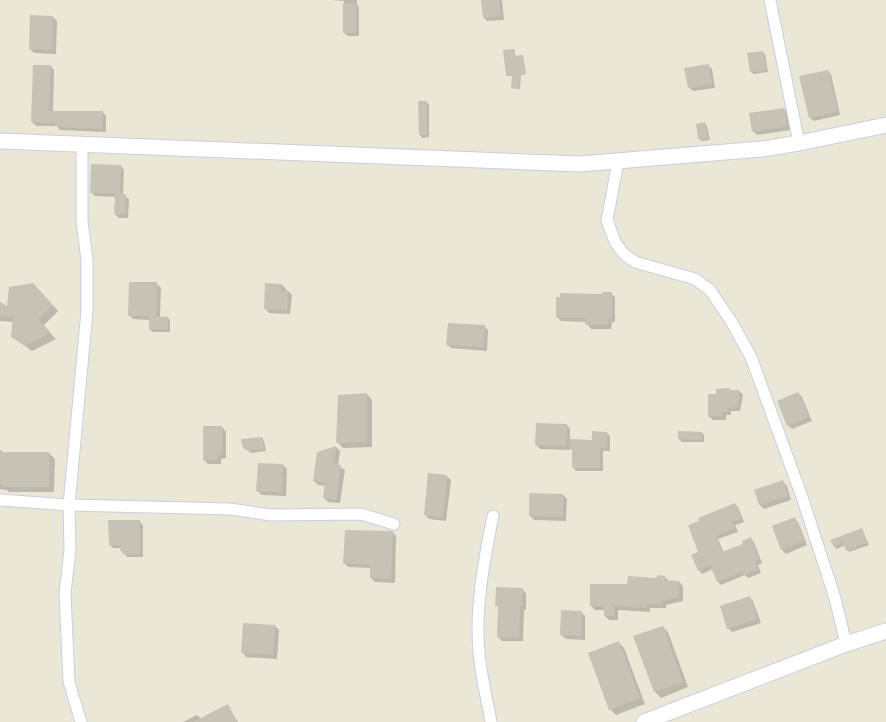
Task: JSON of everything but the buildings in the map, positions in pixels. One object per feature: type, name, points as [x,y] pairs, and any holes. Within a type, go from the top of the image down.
[{"type":"street","points":[[770,0],[799,143]]},
{"type":"street","points":[[0,141],[580,164],[762,149],[886,125]]},
{"type":"street","points":[[81,722],[69,682],[65,593],[70,550],[69,505],[87,311],[87,260],[82,221],[82,144]]},
{"type":"street","points":[[618,162],[607,220],[615,242],[624,254],[635,262],[695,279],[710,290],[731,321],[751,357],[802,496],[835,598],[846,644]]},
{"type":"street","points":[[0,500],[69,505],[230,509],[271,515],[361,514],[394,524]]},
{"type":"street","points":[[491,722],[479,652],[479,632],[483,570],[493,516]]},
{"type":"street","points":[[644,722],[846,644],[886,631]]}]
